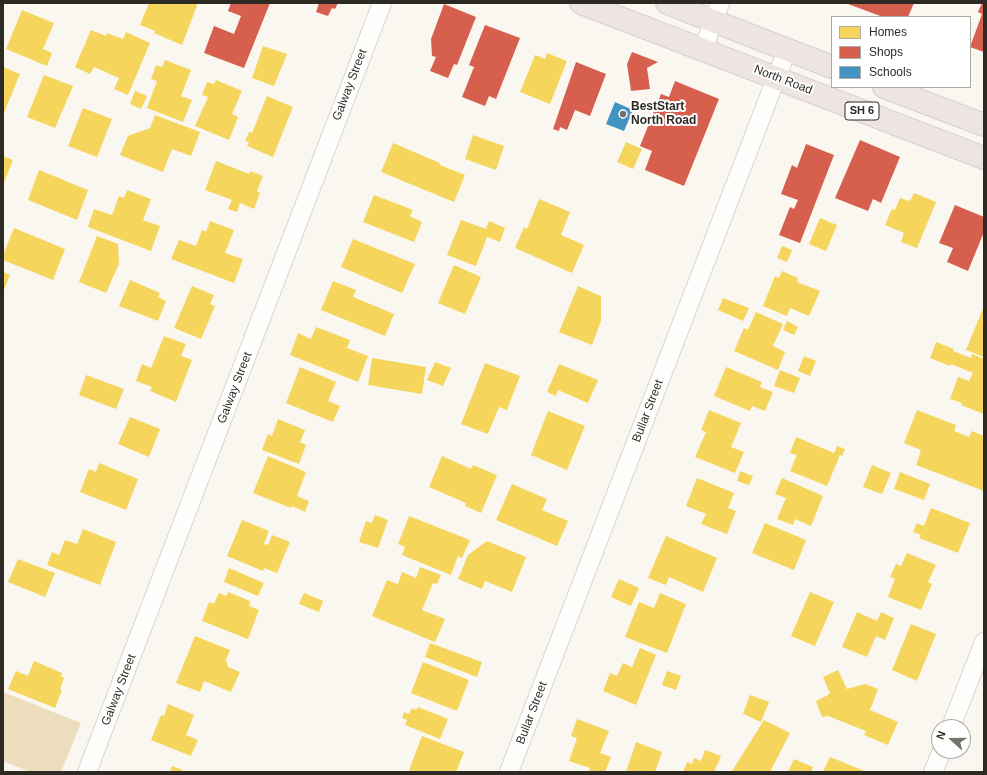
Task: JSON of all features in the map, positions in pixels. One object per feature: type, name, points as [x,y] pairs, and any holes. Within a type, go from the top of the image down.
[{"type":"main road","name":"North Road","points":[[581,3],[984,158]]},
{"type":"main road","points":[[667,3],[716,12],[787,50],[831,67]]},
{"type":"main road","name":"SH 6","points":[[887,88],[984,126]]},
{"type":"street","name":"Galway Street","points":[[87,772],[382,3]]},
{"type":"street","points":[[703,50],[716,12]]},
{"type":"street","name":"Bullar Street","points":[[509,772],[787,50]]},
{"type":"street","points":[[954,719],[984,642]]},
{"type":"street","points":[[933,772],[939,759]]},
{"type":"shaded area","points":[[3,692],[81,723],[61,772],[30,772],[3,761]]},
{"type":"building: Homes","points":[[149,3],[198,3],[182,45],[154,33],[155,31],[140,25]]},
{"type":"building: Homes","points":[[22,10],[54,23],[43,49],[52,53],[47,66],[6,49]]},
{"type":"building: Homes","points":[[91,30],[106,36],[107,33],[123,39],[126,32],[150,43],[128,95],[114,89],[119,78],[94,67],[90,74],[75,67]]},
{"type":"building: Homes","points":[[263,46],[287,54],[274,86],[252,78]]},
{"type":"building: Homes","points":[[547,53],[567,61],[550,104],[520,92],[535,55],[545,59]]},
{"type":"building: Homes","points":[[165,60],[191,70],[181,96],[192,100],[183,122],[147,108],[157,81],[151,79],[156,65],[162,67]]},
{"type":"building: Homes","points":[[3,67],[20,74],[3,115]]},
{"type":"building: Homes","points":[[44,75],[73,86],[55,128],[27,117]]},
{"type":"building: Homes","points":[[216,80],[242,91],[232,114],[238,117],[229,140],[195,126],[208,97],[202,95],[207,82],[214,84]]},
{"type":"building: Homes","points":[[135,91],[147,96],[141,109],[130,104]]},
{"type":"building: Homes","points":[[267,96],[293,107],[273,157],[247,146],[249,142],[245,141],[249,132],[252,133]]},
{"type":"building: Homes","points":[[83,108],[112,119],[97,157],[68,146]]},
{"type":"building: Homes","points":[[155,115],[200,132],[191,156],[172,149],[163,172],[120,155],[128,136],[150,128]]},
{"type":"building: Homes","points":[[473,135],[504,146],[496,170],[465,159]]},
{"type":"building: Homes","points":[[626,142],[642,149],[633,169],[617,162]]},
{"type":"building: Homes","points":[[393,143],[465,175],[454,202],[381,172]]},
{"type":"building: Homes","points":[[3,156],[13,160],[3,185]]},
{"type":"building: Homes","points":[[216,161],[249,174],[250,171],[263,176],[257,191],[260,193],[254,209],[240,203],[237,212],[228,209],[232,200],[205,190]]},
{"type":"building: Homes","points":[[39,170],[88,190],[77,220],[28,200]]},
{"type":"building: Homes","points":[[127,190],[151,199],[143,220],[160,226],[151,251],[88,227],[94,209],[112,215],[119,196],[124,198]]},
{"type":"building: Homes","points":[[914,193],[936,202],[917,248],[901,242],[904,233],[885,225],[892,209],[895,210],[900,198],[910,201]]},
{"type":"building: Homes","points":[[374,195],[413,210],[410,216],[422,222],[414,242],[363,222]]},
{"type":"building: Homes","points":[[539,199],[570,212],[561,235],[584,245],[572,273],[515,248],[524,227],[527,229]]},
{"type":"building: Homes","points":[[820,218],[837,225],[826,251],[809,244]]},
{"type":"building: Homes","points":[[461,220],[486,229],[489,221],[505,228],[500,242],[487,237],[476,266],[447,255]]},
{"type":"building: Homes","points":[[210,221],[234,230],[225,253],[243,259],[234,283],[171,259],[179,240],[196,246],[202,230],[206,232]]},
{"type":"building: Homes","points":[[14,228],[65,249],[53,280],[3,260],[3,255]]},
{"type":"building: Homes","points":[[97,236],[118,244],[119,264],[106,293],[79,282]]},
{"type":"building: Homes","points":[[353,239],[415,264],[402,293],[341,267]]},
{"type":"building: Homes","points":[[782,246],[792,250],[787,262],[777,258]]},
{"type":"building: Homes","points":[[454,265],[481,277],[465,314],[438,303]]},
{"type":"building: Homes","points":[[782,271],[798,278],[797,282],[820,291],[809,316],[790,308],[787,316],[763,306],[775,276],[779,278]]},
{"type":"building: Homes","points":[[3,272],[10,275],[3,292]]},
{"type":"building: Homes","points":[[130,280],[160,293],[158,297],[166,301],[158,321],[119,306]]},
{"type":"building: Homes","points":[[333,281],[356,290],[353,297],[394,314],[385,336],[321,310]]},
{"type":"building: Homes","points":[[192,286],[214,295],[210,304],[215,306],[201,339],[174,328]]},
{"type":"building: Homes","points":[[578,286],[601,296],[601,321],[592,345],[559,332]]},
{"type":"building: Homes","points":[[723,298],[749,308],[743,321],[718,310]]},
{"type":"building: Homes","points":[[984,306],[984,357],[966,350]]},
{"type":"building: Homes","points":[[756,312],[783,324],[773,346],[785,352],[778,370],[734,351],[744,328],[748,330]]},
{"type":"building: Homes","points":[[787,321],[798,327],[794,335],[783,330]]},
{"type":"building: Homes","points":[[316,327],[350,340],[347,348],[368,356],[358,382],[290,355],[298,333],[311,339]]},
{"type":"building: Homes","points":[[164,336],[186,344],[181,356],[192,360],[176,402],[150,391],[152,387],[136,381],[142,364],[151,368]]},
{"type":"building: Homes","points":[[936,342],[971,358],[972,354],[984,359],[984,414],[950,399],[958,377],[969,381],[973,373],[951,364],[950,366],[930,358]]},
{"type":"building: Homes","points":[[804,356],[816,361],[810,376],[798,371]]},
{"type":"building: Homes","points":[[372,358],[426,367],[422,394],[368,385]]},
{"type":"building: Homes","points":[[435,362],[451,368],[443,386],[427,380]]},
{"type":"building: Homes","points":[[485,363],[520,376],[507,410],[499,407],[488,434],[461,424]]},
{"type":"building: Homes","points":[[559,364],[598,380],[588,403],[558,390],[556,396],[547,392]]},
{"type":"building: Homes","points":[[300,367],[336,382],[328,401],[340,406],[333,422],[286,403]]},
{"type":"building: Homes","points":[[726,367],[762,382],[760,387],[773,392],[765,411],[752,406],[750,411],[714,396]]},
{"type":"building: Homes","points":[[780,370],[800,378],[794,393],[774,386]]},
{"type":"building: Homes","points":[[86,375],[124,389],[116,409],[79,395]]},
{"type":"building: Homes","points":[[709,410],[741,423],[731,447],[744,452],[735,473],[695,457],[706,432],[701,430]]},
{"type":"building: Homes","points":[[917,410],[956,425],[954,431],[969,437],[972,431],[984,436],[984,491],[916,465],[921,450],[904,443]]},
{"type":"building: Homes","points":[[548,411],[585,426],[567,470],[531,455]]},
{"type":"building: Homes","points":[[130,417],[160,429],[149,457],[118,444]]},
{"type":"building: Homes","points":[[278,419],[305,430],[300,442],[306,445],[299,464],[262,450],[268,434],[272,436]]},
{"type":"building: Homes","points":[[796,437],[834,453],[837,446],[845,449],[842,456],[840,455],[827,486],[790,471],[797,455],[790,453]]},
{"type":"building: Homes","points":[[268,456],[306,472],[297,496],[309,501],[305,512],[253,493]]},
{"type":"building: Homes","points":[[442,456],[471,469],[473,465],[497,475],[481,513],[465,506],[466,503],[429,487]]},
{"type":"building: Homes","points":[[99,463],[138,479],[126,510],[80,492],[89,469],[96,472]]},
{"type":"building: Homes","points":[[872,465],[891,473],[882,494],[863,487]]},
{"type":"building: Homes","points":[[740,471],[753,476],[749,485],[737,481]]},
{"type":"building: Homes","points":[[900,472],[930,484],[924,500],[894,489]]},
{"type":"building: Homes","points":[[697,478],[734,493],[728,508],[736,511],[727,534],[701,524],[706,514],[686,506]]},
{"type":"building: Homes","points":[[782,478],[823,496],[811,526],[795,519],[793,525],[777,519],[786,498],[775,494]]},
{"type":"building: Homes","points":[[512,484],[547,499],[542,510],[568,521],[557,546],[496,520]]},
{"type":"building: Homes","points":[[931,508],[970,523],[958,553],[919,538],[921,535],[913,532],[917,523],[924,526]]},
{"type":"building: Homes","points":[[375,515],[388,520],[378,548],[359,542],[366,521],[372,523]]},
{"type":"building: Homes","points":[[409,516],[470,540],[462,558],[458,556],[451,575],[402,555],[405,547],[398,544]]},
{"type":"building: Homes","points":[[242,520],[269,531],[264,544],[268,545],[272,535],[290,542],[277,573],[264,568],[263,571],[227,556]]},
{"type":"building: Homes","points":[[765,523],[806,540],[794,570],[752,553]]},
{"type":"building: Homes","points":[[83,529],[116,542],[100,585],[47,565],[52,552],[59,555],[65,540],[77,544]]},
{"type":"building: Homes","points":[[666,536],[717,558],[703,592],[669,577],[666,585],[648,578]]},
{"type":"building: Homes","points":[[487,541],[526,557],[512,592],[485,581],[482,589],[458,579],[468,555]]},
{"type":"building: Homes","points":[[907,553],[936,565],[928,582],[932,584],[921,610],[888,597],[895,579],[890,577],[896,564],[901,566]]},
{"type":"building: Homes","points":[[18,559],[55,573],[45,597],[8,582]]},
{"type":"building: Homes","points":[[420,567],[441,575],[437,584],[433,583],[422,610],[445,619],[435,642],[372,616],[387,580],[398,584],[402,572],[416,578]]},
{"type":"building: Homes","points":[[229,568],[264,583],[258,596],[224,582]]},
{"type":"building: Homes","points":[[619,579],[639,588],[631,606],[611,597]]},
{"type":"building: Homes","points":[[228,592],[250,601],[249,606],[259,610],[248,639],[202,621],[209,602],[214,604],[219,593],[226,596]]},
{"type":"building: Homes","points":[[810,592],[834,602],[815,646],[791,636]]},
{"type":"building: Homes","points":[[304,593],[323,601],[319,612],[299,604]]},
{"type":"building: Homes","points":[[660,593],[686,604],[667,653],[625,637],[639,602],[654,608]]},
{"type":"building: Homes","points":[[857,612],[877,621],[881,612],[894,618],[885,640],[876,636],[867,657],[842,647]]},
{"type":"building: Homes","points":[[911,624],[936,634],[917,681],[892,670]]},
{"type":"building: Homes","points":[[195,636],[230,650],[226,660],[228,667],[240,672],[231,692],[204,681],[200,692],[176,683]]},
{"type":"building: Homes","points":[[430,643],[482,662],[477,677],[425,657]]},
{"type":"building: Homes","points":[[640,648],[656,655],[636,705],[603,691],[610,673],[617,676],[623,663],[632,667]]},
{"type":"building: Homes","points":[[34,661],[62,673],[61,676],[64,678],[60,689],[62,690],[55,708],[8,689],[16,671],[28,676]]},
{"type":"building: Homes","points":[[423,662],[469,680],[457,711],[411,693]]},
{"type":"building: Homes","points":[[838,670],[847,689],[865,684],[878,689],[870,710],[898,722],[888,745],[864,735],[866,731],[828,716],[822,717],[816,701],[830,693],[823,677]]},
{"type":"building: Homes","points":[[667,671],[681,676],[676,690],[662,685]]},
{"type":"building: Homes","points":[[750,695],[769,702],[761,722],[743,714]]},
{"type":"building: Homes","points":[[168,704],[194,715],[186,735],[198,740],[191,756],[151,740],[161,715],[164,716]]},
{"type":"building: Homes","points":[[418,707],[448,719],[440,739],[405,725],[407,720],[402,718],[404,712],[409,714],[412,708],[416,710]]},
{"type":"building: Homes","points":[[577,719],[609,731],[600,753],[611,757],[605,772],[591,772],[589,771],[590,768],[569,761],[577,738],[571,736]]},
{"type":"building: Homes","points":[[764,720],[790,733],[770,772],[732,771]]},
{"type":"building: Homes","points":[[422,736],[464,752],[456,772],[415,772],[409,770]]},
{"type":"building: Homes","points":[[636,742],[662,752],[655,772],[626,772]]},
{"type":"building: Homes","points":[[705,750],[721,756],[714,772],[683,772],[687,762],[692,764],[694,758],[701,761]]},
{"type":"building: Homes","points":[[830,757],[867,772],[823,772]]},
{"type":"building: Homes","points":[[794,759],[813,767],[811,772],[788,772]]},
{"type":"building: Homes","points":[[172,766],[183,770],[182,772],[170,772]]},
{"type":"building: Shops","points":[[231,3],[270,3],[244,68],[204,53],[214,26],[234,34],[241,16],[228,11]]},
{"type":"building: Shops","points":[[319,3],[338,3],[335,9],[332,8],[328,16],[316,12]]},
{"type":"building: Shops","points":[[914,3],[908,16],[880,16],[848,4]]},
{"type":"building: Shops","points":[[982,3],[984,3],[984,52],[971,47],[982,14],[978,12]]},
{"type":"building: Shops","points":[[444,4],[476,17],[457,65],[454,64],[448,78],[430,71],[436,57],[432,56],[431,39]]},
{"type":"building: Shops","points":[[485,25],[520,38],[496,99],[489,96],[485,106],[462,97],[474,67],[469,65]]},
{"type":"building: Shops","points":[[632,52],[658,62],[647,68],[650,89],[631,91],[627,64]]},
{"type":"building: Shops","points":[[576,62],[606,74],[590,116],[575,110],[567,130],[560,127],[559,131],[553,129]]},
{"type":"building: Shops","points":[[675,81],[719,99],[684,186],[645,170],[652,151],[640,146],[661,94],[669,97]]},
{"type":"building: Shops","points":[[860,140],[900,157],[881,203],[873,199],[868,211],[835,198]]},
{"type":"building: Shops","points":[[806,144],[834,155],[800,243],[779,235],[790,207],[794,209],[798,200],[781,194],[792,165],[797,168]]},
{"type":"building: Shops","points":[[955,205],[984,217],[984,232],[968,271],[947,262],[953,248],[939,243]]},
{"type":"building: Schools","points":[[615,102],[633,110],[624,131],[606,124]]},
{"type":"place","name":"BestStart North Road","points":[[623,114]]}]
